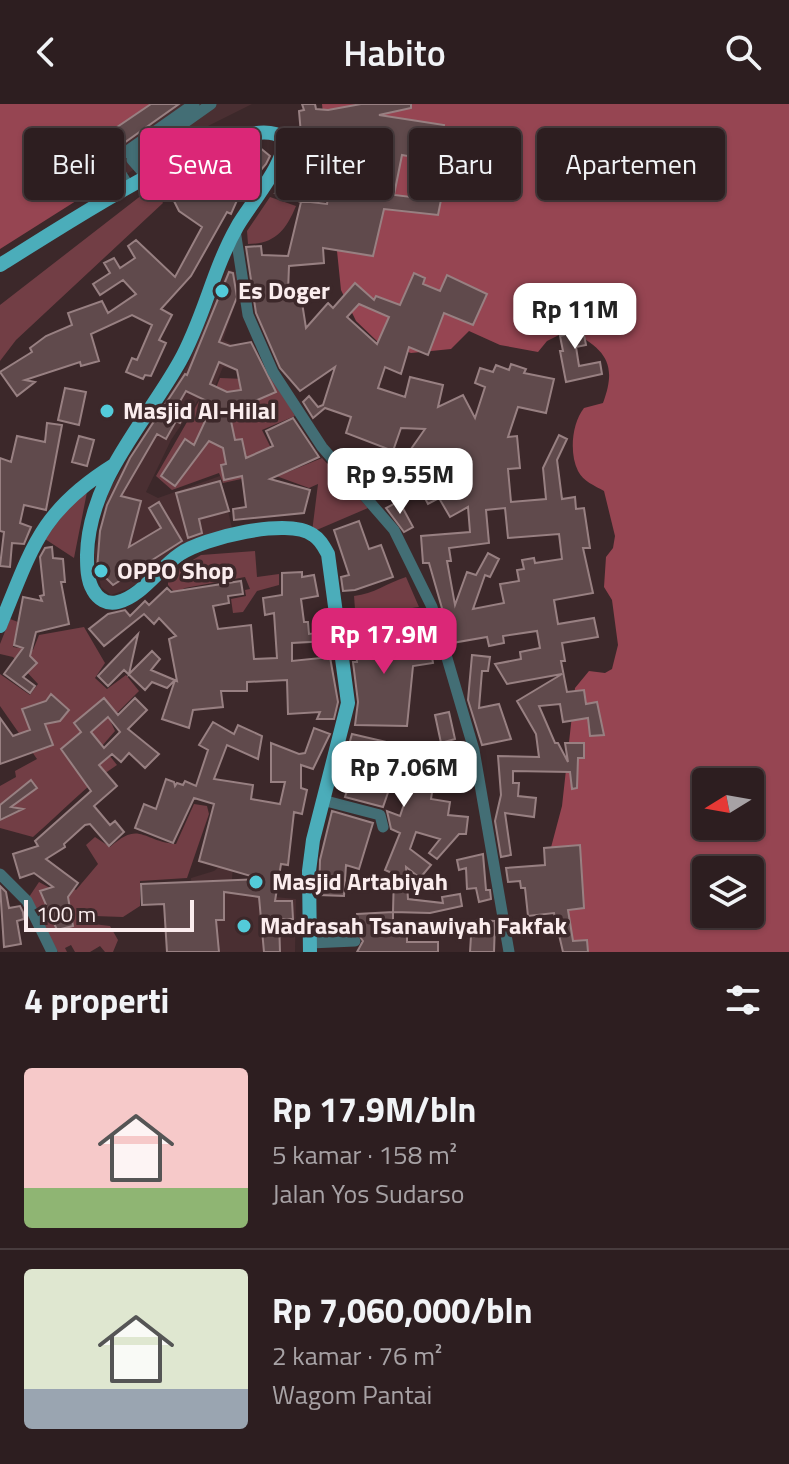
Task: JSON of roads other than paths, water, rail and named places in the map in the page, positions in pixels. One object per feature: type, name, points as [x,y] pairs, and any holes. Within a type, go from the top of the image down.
[{"type":"main road","points":[[260,129],[278,134],[285,144],[284,154],[260,191]]},
{"type":"main road","points":[[0,265],[140,180]]},
{"type":"main road","points":[[254,200],[235,230],[180,361],[114,464],[93,509],[88,537],[89,582],[103,602],[125,599],[180,553],[211,541],[279,527],[313,534],[328,554],[348,703],[309,871],[310,948]]},
{"type":"main road","points":[[0,626],[46,522],[77,489],[114,464]]},
{"type":"street","points":[[129,187],[113,161],[194,104]]},
{"type":"street","points":[[177,128],[211,104]]},
{"type":"street","points":[[140,154],[132,160],[140,169]]},
{"type":"street","points":[[235,230],[248,315],[273,372],[322,447],[396,532],[432,607],[474,750],[509,952]]},
{"type":"street","points":[[326,801],[380,815],[383,827]]},
{"type":"street","points":[[0,874],[27,901],[52,952]]},
{"type":"street","points":[[310,948],[355,941]]},
{"type":"place","name":"Es Doger","points":[[222,291]]},
{"type":"place","name":"Masjid Al-Hilal","points":[[107,411]]},
{"type":"place","name":"OPPO Shop","points":[[101,571]]},
{"type":"place","name":"Masjid Artabiyah","points":[[256,882]]},
{"type":"place","name":"Madrasah Tsanawiyah Fakfak","points":[[244,926]]}]
